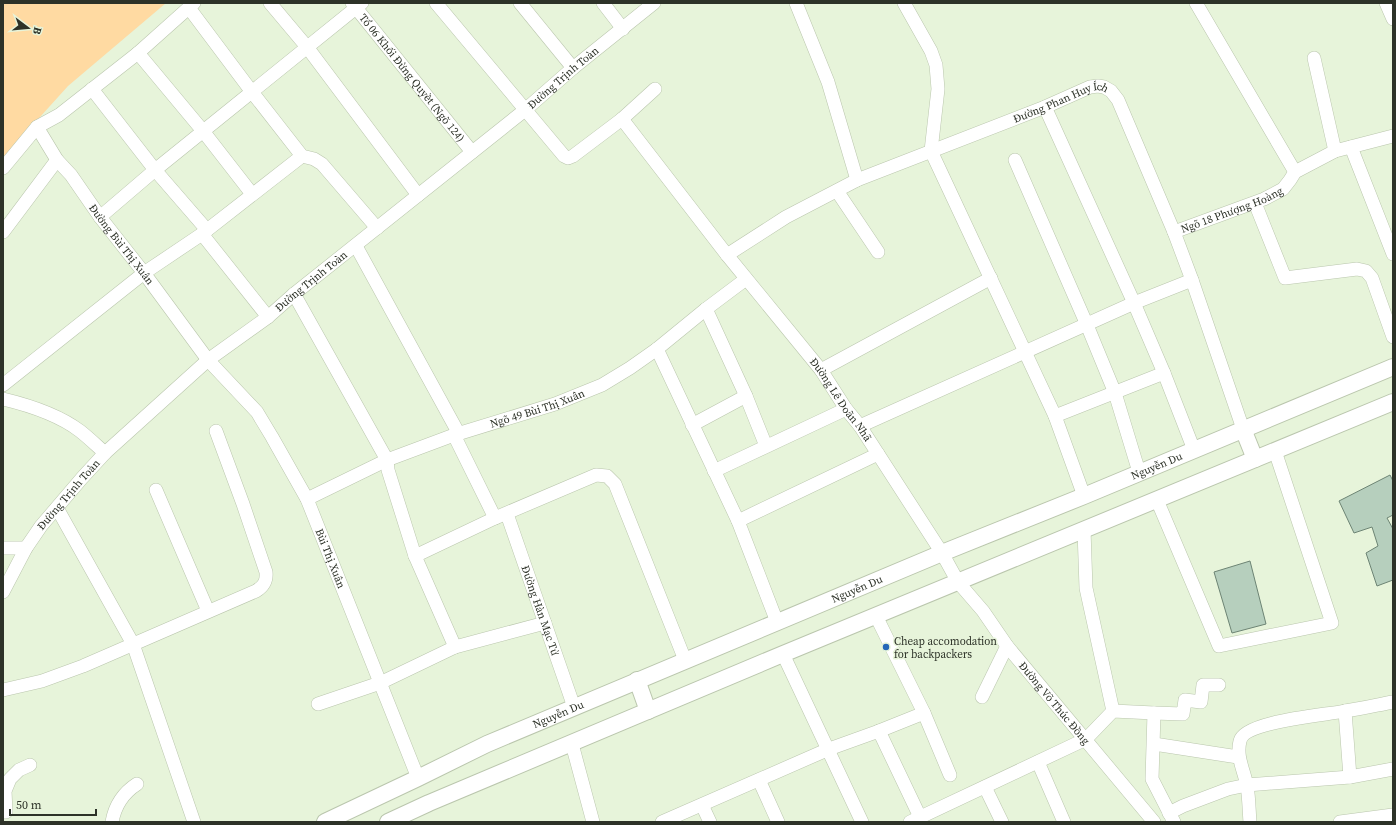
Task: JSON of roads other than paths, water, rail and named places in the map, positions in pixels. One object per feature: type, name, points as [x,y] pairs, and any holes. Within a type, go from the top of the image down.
[{"type":"main road","name":"Nguyễn Du","points":[[325,822],[486,744],[574,706],[1393,367]]},
{"type":"main road","points":[[388,822],[429,803],[783,654],[1393,402]]},
{"type":"main road","points":[[1243,429],[1255,459]]},
{"type":"main road","points":[[637,680],[648,711]]},
{"type":"main road","points":[[418,778],[429,803]]},
{"type":"street","points":[[270,3],[307,47],[418,195]]},
{"type":"street","points":[[436,3],[564,156],[568,158],[573,156],[622,119],[655,89]]},
{"type":"street","points":[[520,3],[573,68]]},
{"type":"street","points":[[603,3],[623,29]]},
{"type":"street","name":"Đường Trịnh Toàn","points":[[3,592],[26,548],[41,526],[105,453],[208,360],[268,317],[294,294],[525,110],[573,68],[654,3]]},
{"type":"street","points":[[796,3],[828,82],[857,180]]},
{"type":"street","points":[[904,3],[931,51],[936,65],[938,89],[931,151],[1055,416],[1084,496]]},
{"type":"street","points":[[1196,3],[1295,172]]},
{"type":"street","points":[[100,217],[155,170],[307,47],[357,4]]},
{"type":"street","name":"Tổ 06 Khối Đừng Quyềt (Ngõ 124)","points":[[357,4],[472,152]]},
{"type":"street","points":[[3,168],[37,127],[60,116],[138,53],[192,6],[252,92],[302,156],[314,159],[322,164],[377,228]]},
{"type":"street","points":[[138,53],[203,131],[252,194]]},
{"type":"street","points":[[1314,58],[1335,150]]},
{"type":"street","name":"Đường Phan Huy Ích","points":[[727,255],[786,217],[857,180],[1045,107],[1094,86],[1104,87],[1111,91],[1118,100],[1174,232],[1243,429]]},
{"type":"street","points":[[92,89],[205,232],[268,317]]},
{"type":"street","points":[[1045,107],[1134,303],[1164,373],[1194,450]]},
{"type":"street","name":"Đường Lê Doãn Nhã","points":[[622,119],[746,279],[821,370],[846,409],[860,426],[942,553],[958,582]]},
{"type":"street","name":"Đường Bùi Thị Xuân","points":[[37,127],[56,160],[71,175],[100,217],[144,273],[208,360]]},
{"type":"street","name":"Ngõ 18 Phượng Hoàng","points":[[1174,232],[1255,203],[1283,189],[1295,172],[1335,150],[1393,136]]},
{"type":"street","points":[[1351,146],[1393,254]]},
{"type":"street","points":[[3,385],[144,273],[205,232],[302,156]]},
{"type":"street","points":[[3,232],[56,160]]},
{"type":"street","points":[[1015,160],[1115,393],[1139,472]]},
{"type":"street","points":[[837,191],[878,252]]},
{"type":"street","points":[[1255,203],[1284,278],[1357,269],[1366,272],[1372,278],[1393,337]]},
{"type":"street","name":"Đường Hàn Mạc Tử","points":[[356,246],[501,516],[545,623],[574,706]]},
{"type":"street","points":[[821,370],[991,278]]},
{"type":"street","name":"Ngõ 49 Bùi Thị Xuân","points":[[307,499],[387,460],[457,434],[555,404],[602,385],[657,349],[746,279]]},
{"type":"street","points":[[860,426],[1134,303],[1192,280]]},
{"type":"street","points":[[294,294],[387,460],[388,470],[415,556],[455,647]]},
{"type":"street","points":[[706,309],[746,396],[766,446]]},
{"type":"street","points":[[657,349],[738,521],[777,622]]},
{"type":"street","name":"Bùi Thị Xuân","points":[[208,360],[257,412],[307,499],[418,778]]},
{"type":"street","points":[[1055,416],[1164,373]]},
{"type":"street","points":[[692,425],[746,396]]},
{"type":"street","points":[[3,399],[18,402],[62,420],[79,430],[105,453]]},
{"type":"street","points":[[714,471],[846,409]]},
{"type":"street","points":[[3,690],[42,681],[83,666],[256,591],[262,586],[266,576],[243,504],[216,431]]},
{"type":"street","points":[[1157,500],[1219,646],[1332,623],[1275,451]]},
{"type":"street","points":[[738,521],[878,454]]},
{"type":"street","points":[[415,556],[501,516],[596,475],[607,476],[615,484],[685,660]]},
{"type":"street","points":[[156,490],[208,611]]},
{"type":"street","points":[[57,508],[133,644],[194,822]]},
{"type":"street","points":[[1084,530],[1086,588],[1113,711]]},
{"type":"street","points":[[3,548],[26,548]]},
{"type":"street","name":"Đường Võ Thúc Đồng","points":[[958,582],[982,611],[1007,646],[1154,822]]},
{"type":"street","points":[[876,616],[924,713],[950,775]]},
{"type":"street","points":[[318,704],[380,683],[455,647],[545,623]]},
{"type":"street","points":[[982,697],[1007,646]]},
{"type":"street","points":[[783,654],[862,822]]},
{"type":"street","points":[[879,731],[924,818],[1086,739],[1113,711],[1183,714],[1185,700],[1201,702],[1203,685],[1220,685]]},
{"type":"street","points":[[1250,822],[1247,785],[1238,757],[1240,740],[1244,734],[1266,725],[1290,719],[1393,702]]},
{"type":"street","points":[[1345,711],[1350,777]]},
{"type":"street","points":[[667,821],[828,749],[924,713]]},
{"type":"street","points":[[1154,713],[1152,779],[1172,818],[1183,806],[1228,789],[1247,785],[1350,777],[1393,769]]},
{"type":"street","points":[[572,744],[593,822]]},
{"type":"street","points":[[1154,744],[1238,757]]},
{"type":"street","points":[[1038,762],[1064,822]]},
{"type":"street","points":[[3,812],[6,812],[5,791],[10,779],[18,770],[30,765]]},
{"type":"street","points":[[759,780],[778,822]]},
{"type":"street","points":[[112,822],[117,806],[122,797],[128,790],[137,784]]},
{"type":"street","points":[[985,787],[1002,822]]},
{"type":"street","points":[[702,805],[710,822]]},
{"type":"street","points":[[1340,822],[1393,815]]},
{"type":"place","name":"Cheap accomodation for backpackers","points":[[886,647]]}]
